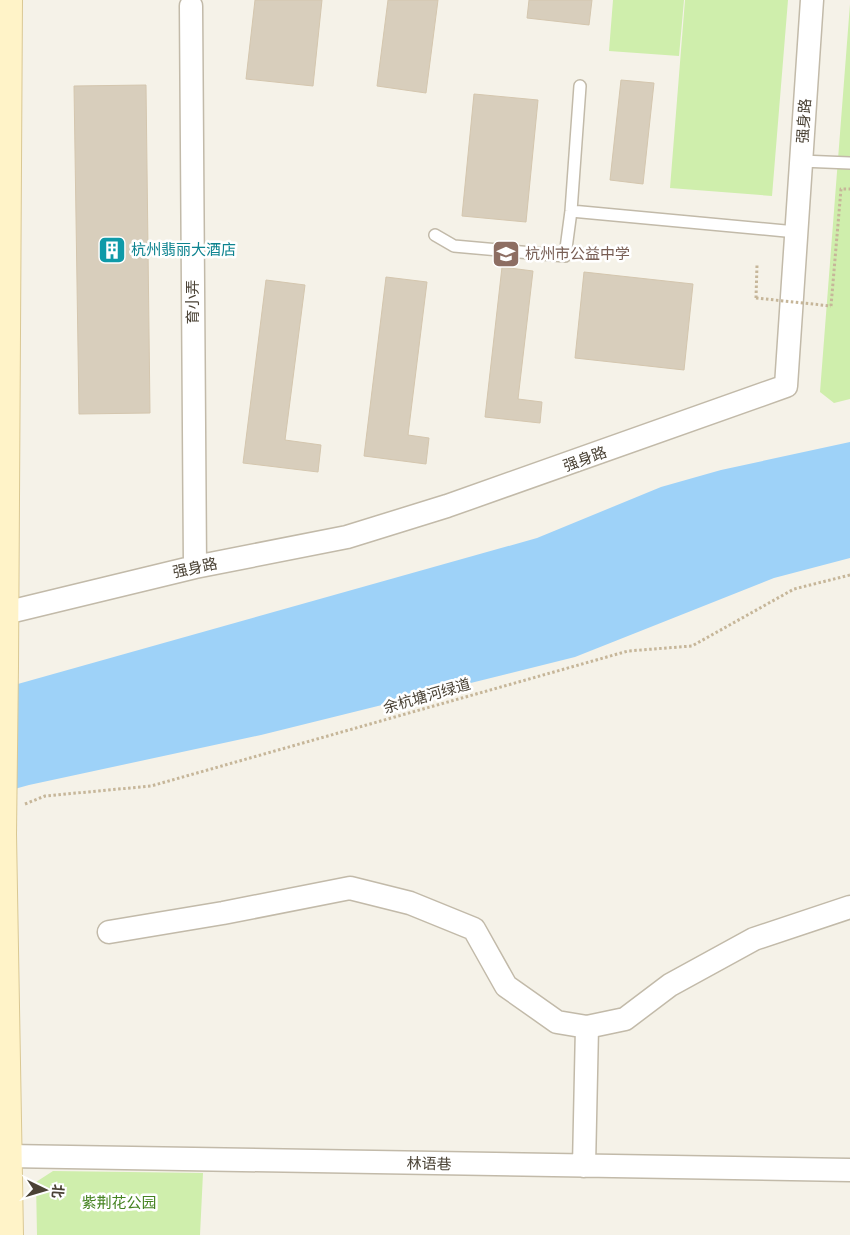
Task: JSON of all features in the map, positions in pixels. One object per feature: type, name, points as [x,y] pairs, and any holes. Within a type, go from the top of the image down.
[{"type":"main road","points":[[8,0],[2,834],[9,1235]]},
{"type":"street","name":"强身路","points":[[5,613],[195,567],[347,537],[447,506],[786,386],[812,0]]},
{"type":"street","name":"育小弄","points":[[191,6],[195,567]]},
{"type":"street","points":[[109,932],[223,913],[350,888],[410,903],[474,929],[506,986],[557,1022],[587,1027],[625,1019],[670,985],[754,939],[850,907]]},
{"type":"street","points":[[584,1166],[587,1027]]},
{"type":"street","name":"林语巷","points":[[8,1156],[850,1170]]},
{"type":"lane","points":[[435,234],[454,246],[565,256],[571,211],[580,86]]},
{"type":"lane","points":[[802,161],[850,163]]},
{"type":"lane","points":[[571,211],[796,232]]},
{"type":"path","points":[[757,264],[756,298],[831,306],[841,189],[850,190]]},
{"type":"path","name":"余杭塘河绿道","points":[[18,806],[45,796],[151,786],[628,651],[692,646],[794,589],[850,575]]},
{"type":"green space","points":[[613,0],[684,0],[679,56],[609,51]]},
{"type":"green space","points":[[685,0],[788,0],[772,196],[670,188]]},
{"type":"green space","points":[[850,4],[850,399],[834,403],[820,392]]},
{"type":"green space","name":"紫荆花公园","points":[[53,1171],[203,1173],[200,1235],[37,1235],[36,1182]]},
{"type":"water","points":[[850,442],[850,558],[774,578],[575,657],[261,735],[29,785],[0,793],[0,689],[537,538],[661,487],[721,470]]},
{"type":"building","points":[[255,0],[322,0],[313,86],[246,79]]},
{"type":"building","points":[[388,0],[438,0],[426,93],[377,86]]},
{"type":"building","points":[[529,0],[592,0],[589,25],[527,18]]},
{"type":"building","points":[[621,80],[654,83],[643,184],[610,180]]},
{"type":"building","name":"杭州翡丽大酒店","points":[[146,85],[150,413],[79,414],[74,86]]},
{"type":"building","points":[[474,94],[538,100],[526,222],[462,216]]},
{"type":"building","points":[[502,267],[533,271],[518,399],[542,402],[540,423],[485,417]]},
{"type":"building","points":[[584,272],[693,284],[684,370],[575,358]]},
{"type":"building","points":[[386,277],[427,282],[408,435],[429,438],[426,464],[364,456]]},
{"type":"building","points":[[266,280],[305,285],[285,440],[321,445],[318,472],[243,463]]},
{"type":"place","name":"杭州翡丽大酒店","points":[[112,250]]},
{"type":"place","name":"杭州市公益中学","points":[[506,254]]}]
